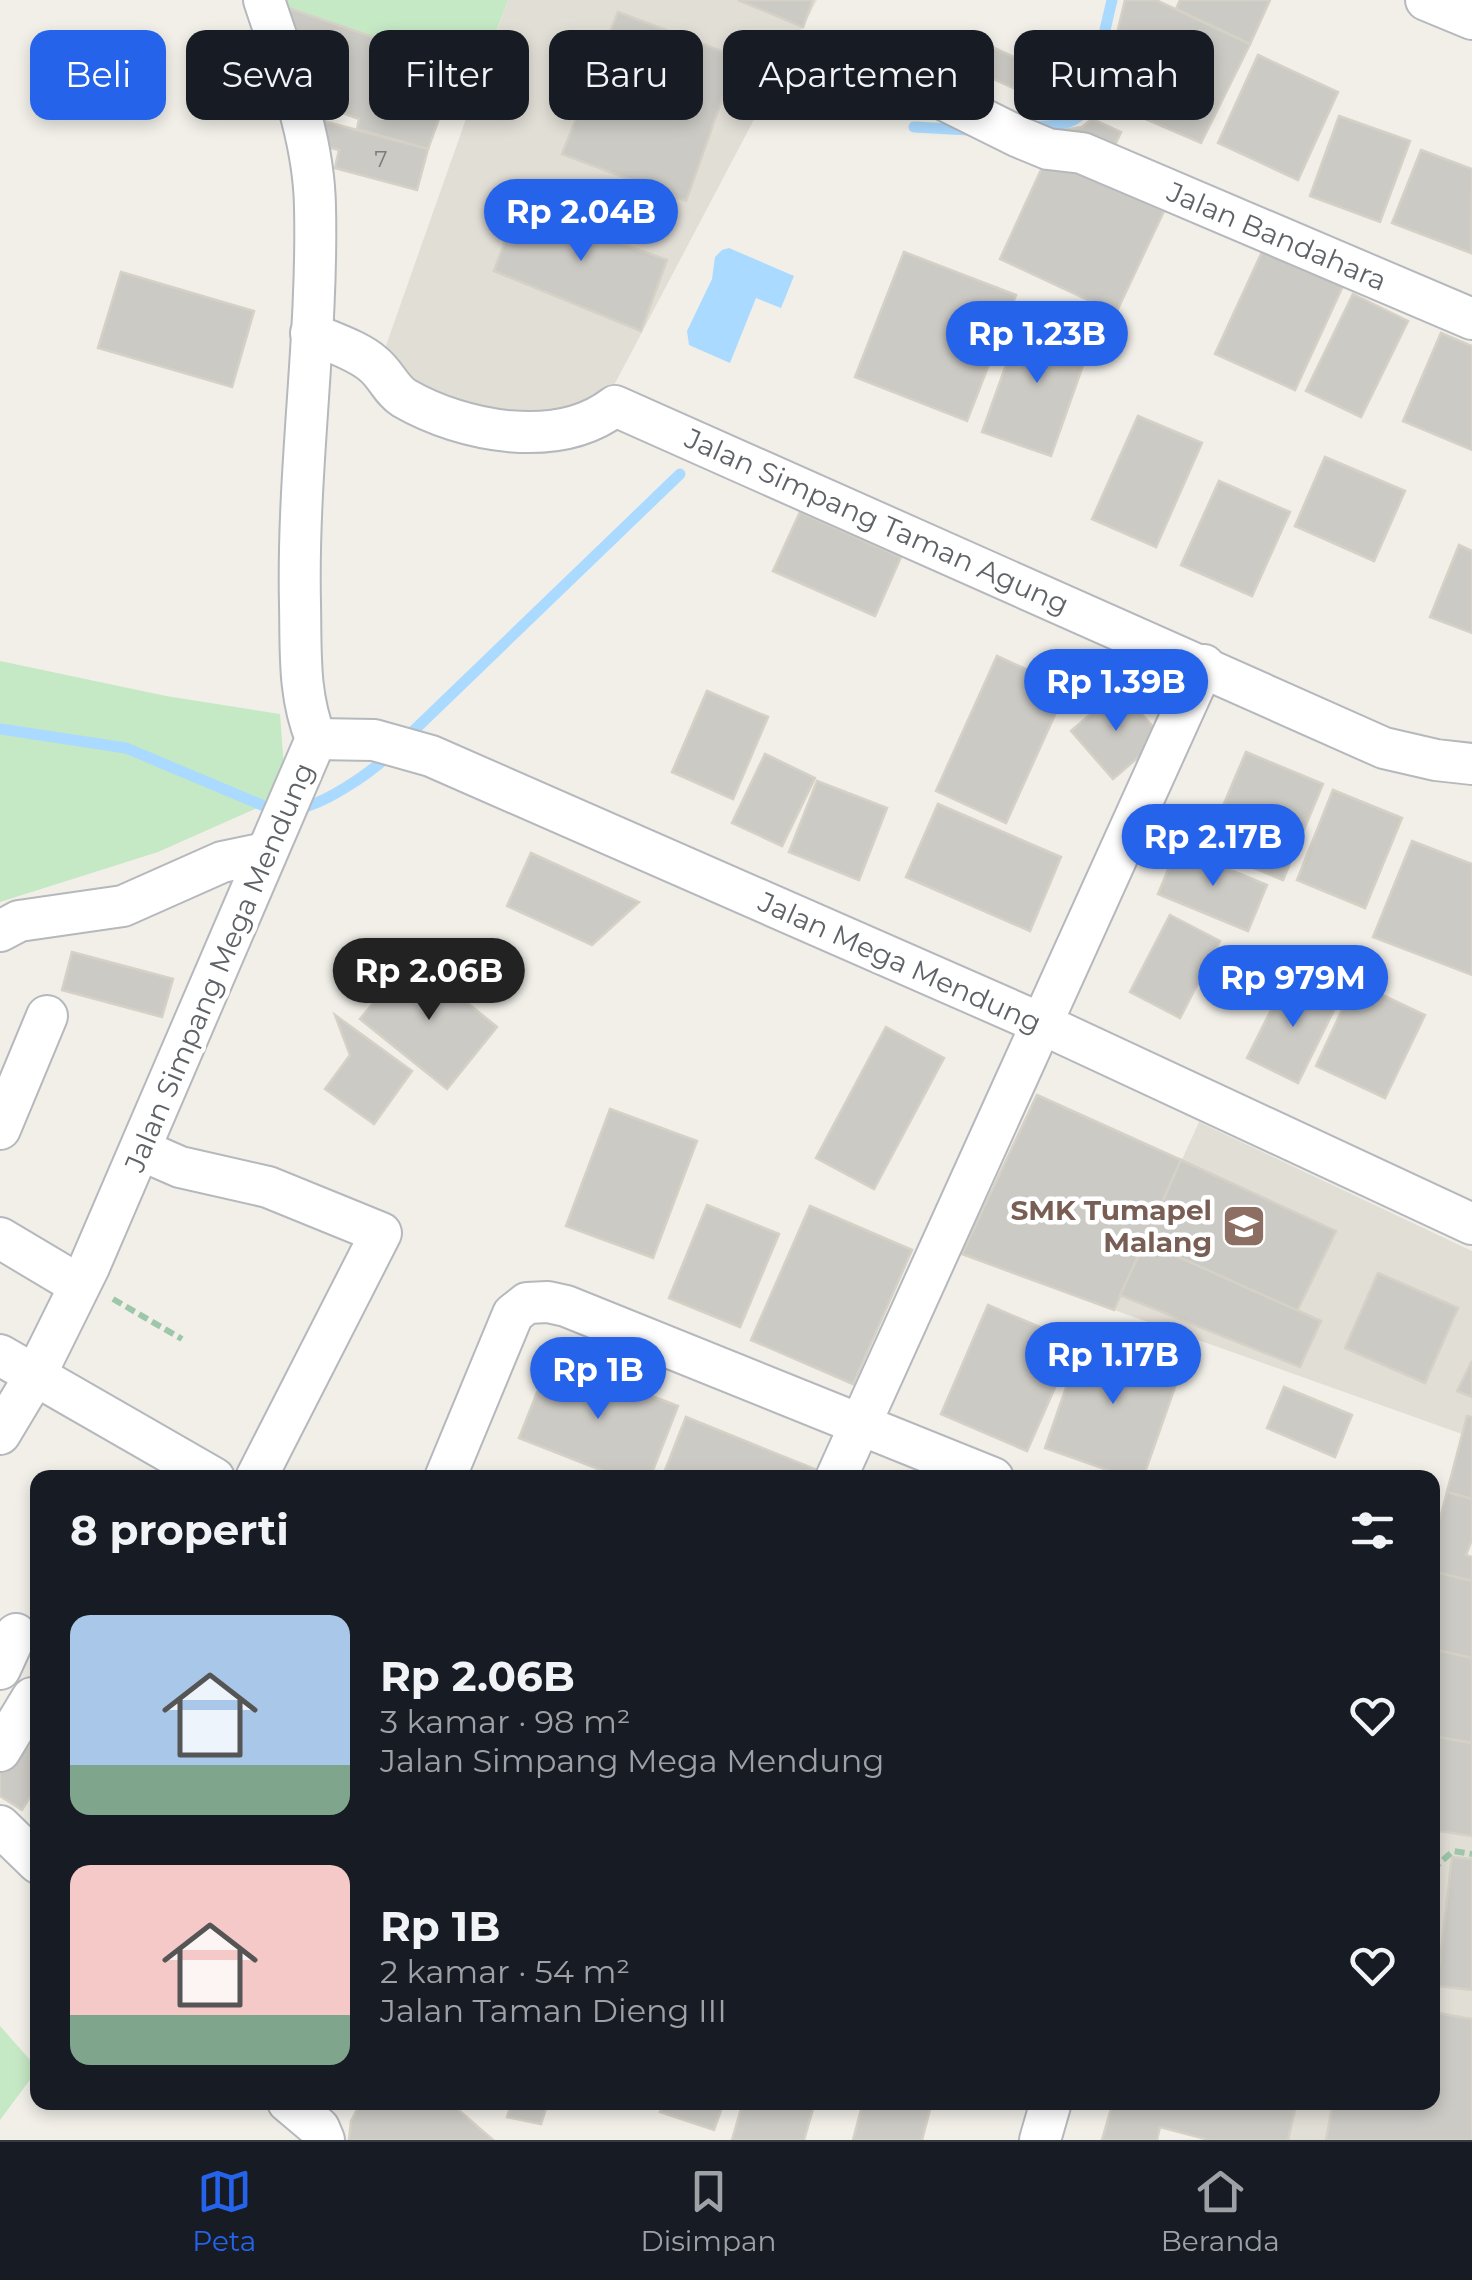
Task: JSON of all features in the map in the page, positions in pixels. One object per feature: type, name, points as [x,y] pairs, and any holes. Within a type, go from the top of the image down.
[{"type":"street","name":"Jalan Simpang Mega Mendung","points":[[0,1434],[36,1374],[81,1283],[316,739],[302,696],[299,544],[312,332],[313,174],[295,94],[264,0]]},
{"type":"street","points":[[1426,0],[1472,19]]},
{"type":"street","name":"Jalan Bandahara","points":[[987,120],[1048,149],[1082,153],[1472,319]]},
{"type":"street","name":"Jalan Simpang Taman Agung","points":[[312,332],[372,362],[400,396],[462,423],[525,434],[599,418],[615,406],[1384,748],[1472,764]]},
{"type":"street","points":[[839,1470],[1204,665]]},
{"type":"street","name":"Jalan Mega Mendung","points":[[316,739],[384,742],[431,756],[1040,1023],[1472,1224]]},
{"type":"street","points":[[0,931],[19,921],[123,906],[271,841]]},
{"type":"street","points":[[0,1129],[47,1016]]},
{"type":"street","points":[[141,1150],[180,1167],[268,1187],[381,1233],[260,1470]]},
{"type":"street","points":[[0,1238],[81,1283]]},
{"type":"street","points":[[448,1470],[513,1314],[528,1303],[548,1302],[582,1312],[973,1470]]},
{"type":"street","points":[[0,1356],[200,1470]]},
{"type":"street","points":[[0,1751],[23,1693]]},
{"type":"street","points":[[0,1826],[30,1854]]},
{"type":"street","points":[[298,2110],[319,2128],[324,2140]]},
{"type":"path","points":[[81,1283],[182,1338]]},
{"type":"path","points":[[1440,1863],[1453,1851],[1472,1854]]},
{"type":"shaded area","points":[[508,0],[817,0],[801,30],[723,30],[723,120],[754,120],[602,408],[533,424],[408,386],[383,354],[466,120],[529,120],[529,30],[497,30]]},
{"type":"shaded area","points":[[1199,1122],[1472,1251],[1472,1417],[1467,1416],[1462,1434],[1114,1310]]},
{"type":"shaded area","points":[[1440,1831],[1472,1836],[1472,2140],[1288,2140],[1295,2110],[1440,2110]]},
{"type":"green space","points":[[280,0],[508,0],[497,30],[369,30],[369,35],[282,6]]},
{"type":"green space","points":[[0,661],[166,696],[280,714],[285,781],[257,808],[158,852],[0,902]]},
{"type":"green space","points":[[0,2026],[30,2060],[30,2080],[0,2120]]},
{"type":"water","points":[[729,248],[794,276],[781,308],[756,298],[730,363],[689,345],[687,331],[712,279],[715,257]]},
{"type":"building","points":[[738,0],[813,0],[803,27]]},
{"type":"building","points":[[1125,0],[1156,0],[1250,44],[1214,117],[1214,30],[1118,30]]},
{"type":"building","points":[[1180,0],[1270,0],[1250,44],[1176,9]]},
{"type":"building","points":[[282,6],[369,36],[369,120],[438,120],[428,149],[357,129],[359,119],[349,115],[349,30],[291,30]]},
{"type":"building","points":[[618,12],[666,30],[611,30]]},
{"type":"building","points":[[703,44],[723,52],[723,97],[686,201],[562,154],[575,120],[703,120]]},
{"type":"building","points":[[994,48],[1014,57],[1014,88],[994,79]]},
{"type":"building","points":[[1258,55],[1338,92],[1298,180],[1218,143]]},
{"type":"building","points":[[1339,116],[1410,141],[1380,222],[1310,196]]},
{"type":"building","points":[[316,120],[428,149],[417,190],[335,168],[339,150],[320,145]]},
{"type":"building","points":[[1094,120],[1121,132],[1107,162],[1059,141],[1065,130]]},
{"type":"building","points":[[1148,120],[1212,120],[1201,143]]},
{"type":"building","points":[[1421,150],[1472,169],[1471,253],[1392,223]]},
{"type":"building","points":[[1047,157],[1164,211],[1116,313],[1000,259]]},
{"type":"building","points":[[519,203],[573,224],[580,208],[616,223],[610,239],[667,260],[641,331],[494,271]]},
{"type":"building","points":[[1267,241],[1347,277],[1295,390],[1215,354]]},
{"type":"building","points":[[904,252],[1016,295],[967,421],[855,377]]},
{"type":"building","points":[[121,272],[254,311],[232,387],[98,348]]},
{"type":"building","points":[[1353,294],[1408,321],[1361,417],[1306,391]]},
{"type":"building","points":[[1024,315],[1092,340],[1051,456],[982,432]]},
{"type":"building","points":[[1441,333],[1472,346],[1472,450],[1403,421]]},
{"type":"building","points":[[1138,416],[1202,443],[1156,547],[1092,519]]},
{"type":"building","points":[[1325,457],[1405,491],[1374,561],[1295,526]]},
{"type":"building","points":[[1219,481],[1290,512],[1252,596],[1181,565]]},
{"type":"building","points":[[800,512],[901,557],[875,616],[773,571]]},
{"type":"building","points":[[1459,545],[1472,551],[1472,633],[1430,617]]},
{"type":"building","points":[[997,656],[1067,688],[1006,823],[936,791]]},
{"type":"building","points":[[1120,689],[1162,737],[1113,779],[1071,731]]},
{"type":"building","points":[[707,691],[768,717],[733,799],[672,772]]},
{"type":"building","points":[[1246,752],[1323,784],[1283,880],[1205,848]]},
{"type":"building","points":[[765,754],[815,778],[782,846],[732,823]]},
{"type":"building","points":[[817,781],[887,808],[859,880],[789,852]]},
{"type":"building","points":[[1333,790],[1402,818],[1365,908],[1297,880]]},
{"type":"building","points":[[938,804],[1061,857],[1030,931],[906,877]]},
{"type":"building","points":[[1412,841],[1472,864],[1472,975],[1373,937]]},
{"type":"building","points":[[1177,848],[1267,885],[1248,931],[1158,894]]},
{"type":"building","points":[[531,853],[639,902],[592,945],[507,906]]},
{"type":"building","points":[[1170,915],[1220,941],[1180,1018],[1130,992]]},
{"type":"building","points":[[72,952],[173,979],[162,1017],[62,990]]},
{"type":"building","points":[[411,957],[497,1027],[447,1089],[360,1019]]},
{"type":"building","points":[[1288,976],[1338,1002],[1298,1083],[1247,1058]]},
{"type":"building","points":[[1355,982],[1425,1015],[1385,1098],[1316,1066]]},
{"type":"building","points":[[335,1015],[412,1071],[374,1124],[325,1089],[350,1055]]},
{"type":"building","points":[[886,1027],[944,1058],[874,1189],[816,1158]]},
{"type":"building","points":[[1037,1095],[1181,1160],[1114,1310],[962,1254]]},
{"type":"building","points":[[610,1109],[697,1141],[653,1258],[566,1226]]},
{"type":"building","points":[[1181,1160],[1336,1231],[1297,1311],[1145,1242]]},
{"type":"building","points":[[707,1205],[779,1234],[740,1327],[669,1298]]},
{"type":"building","points":[[810,1206],[912,1250],[853,1384],[751,1340]]},
{"type":"building","points":[[1145,1242],[1321,1321],[1300,1367],[1120,1295]]},
{"type":"building","points":[[1378,1273],[1458,1308],[1425,1383],[1345,1348]]},
{"type":"building","points":[[988,1305],[1075,1342],[1027,1451],[941,1414]]},
{"type":"building","points":[[1085,1333],[1182,1367],[1146,1470],[1107,1470],[1045,1448]]},
{"type":"building","points":[[551,1357],[678,1406],[653,1470],[601,1470],[519,1438]]},
{"type":"building","points":[[1472,1361],[1472,1397],[1457,1391]]},
{"type":"building","points":[[1284,1387],[1352,1415],[1335,1457],[1267,1428]]},
{"type":"building","points":[[1467,1416],[1472,1417],[1472,1499],[1447,1492]]},
{"type":"building","points":[[686,1417],[817,1470],[665,1470]]},
{"type":"building","points":[[1447,1492],[1472,1499],[1472,1540],[1466,1555],[1472,1557],[1472,1581],[1440,1573],[1440,1519]]},
{"type":"building","points":[[1440,1573],[1472,1581],[1472,1658],[1440,1651]]},
{"type":"building","points":[[1440,1651],[1472,1658],[1472,1743],[1440,1737]]},
{"type":"building","points":[[30,1724],[30,1797],[22,1810],[0,1796],[0,1771]]},
{"type":"building","points":[[1440,1737],[1472,1743],[1472,1836],[1440,1831]]},
{"type":"building","points":[[1452,1857],[1472,1859],[1472,1990],[1440,1986]]},
{"type":"building","points":[[1440,2013],[1472,2019],[1472,2140],[1326,2140],[1332,2110],[1440,2110]]},
{"type":"building","points":[[357,2110],[458,2110],[493,2140],[349,2140]]},
{"type":"building","points":[[509,2110],[545,2110],[541,2124],[507,2117]]},
{"type":"building","points":[[661,2110],[721,2110],[714,2130]]},
{"type":"building","points":[[741,2110],[813,2110],[804,2140],[732,2140]]},
{"type":"building","points":[[861,2110],[930,2110],[922,2140],[853,2140]]},
{"type":"building","points":[[1111,2110],[1295,2110],[1288,2140],[1209,2140],[1160,2127],[1157,2140],[1102,2140]]},
{"type":"waterway","points":[[1033,127],[1070,122],[1087,107],[1112,0]]},
{"type":"waterway","points":[[914,127],[970,130]]},
{"type":"waterway","points":[[406,738],[680,474]]},
{"type":"waterway","points":[[0,729],[126,748],[276,811]]},
{"type":"waterway","points":[[294,809],[331,796],[389,755]]},
{"type":"place","name":"SMK Tumapel Malang","points":[[1244,1226]]}]
